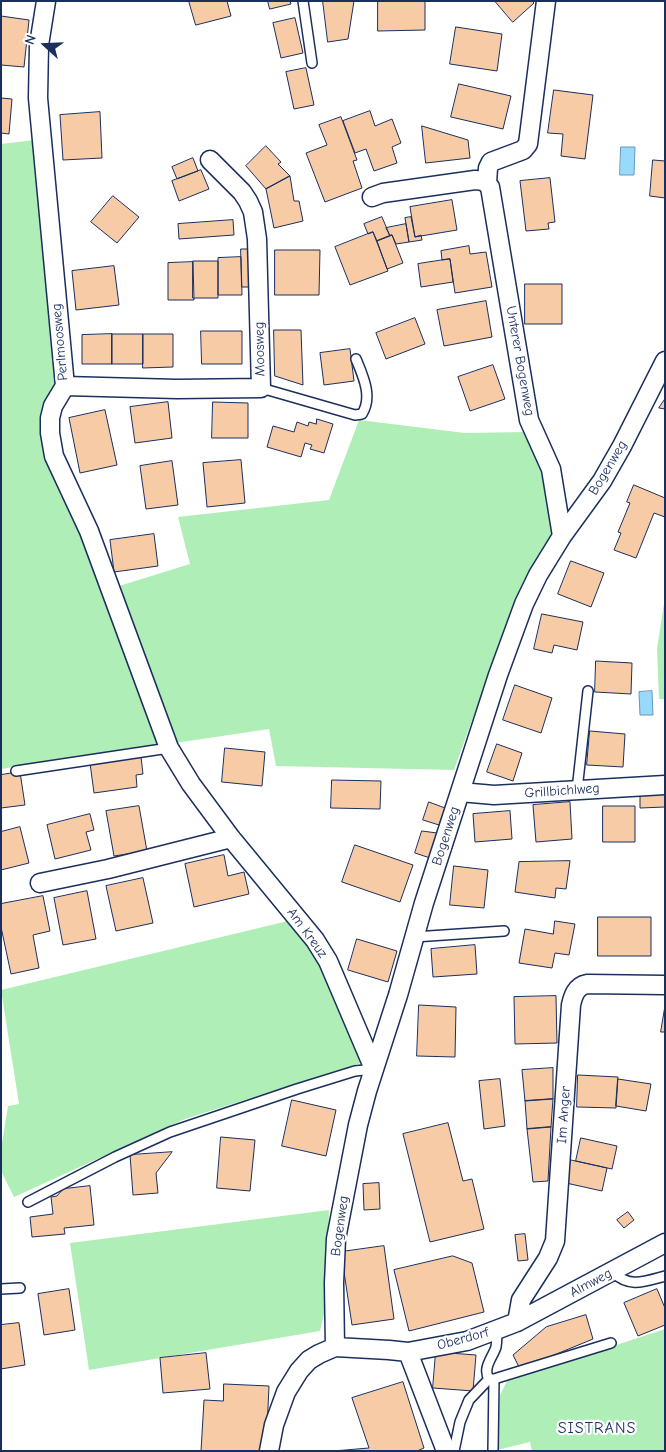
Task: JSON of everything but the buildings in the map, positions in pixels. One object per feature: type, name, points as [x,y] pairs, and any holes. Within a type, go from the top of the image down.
[{"type":"street","name":"Perlmoosweg","points":[[46,1],[39,45],[38,98],[65,386],[53,406],[50,418],[50,433],[54,456],[89,531],[169,748]]},
{"type":"street","points":[[372,197],[383,193],[468,181],[479,180],[487,183],[488,168],[491,162],[522,150],[528,144],[546,1]]},
{"type":"street","name":"Moosweg","points":[[65,386],[177,389],[261,388],[257,239],[253,212],[242,192],[210,160]]},
{"type":"street","name":"Unterer Bogenweg","points":[[487,183],[490,187],[530,420],[551,469],[562,536]]},
{"type":"street","name":"Bogenweg","points":[[335,1347],[334,1283],[336,1239],[358,1125],[424,903],[498,675],[524,604],[538,575],[562,536],[602,481],[665,361]]},
{"type":"street","name":"Am Kreuz","points":[[169,748],[191,784],[231,838],[315,940],[328,961],[374,1069]]},
{"type":"street","name":"Grillbichlweg","points":[[460,792],[494,795],[665,785]]},
{"type":"street","points":[[40,883],[108,869],[231,838]]},
{"type":"street","name":"Im Anger","points":[[517,1322],[521,1300],[548,1258],[555,1241],[573,995],[577,988],[587,984],[665,985]]},
{"type":"street","name":"Almweg","points":[[517,1322],[665,1243]]},
{"type":"street","name":"Oberdorf","points":[[335,1347],[408,1352],[467,1341],[517,1322]]},
{"type":"street","points":[[269,1451],[280,1406],[292,1381],[309,1360],[335,1347]]},
{"type":"street","points":[[408,1352],[446,1451]]},
{"type":"lane","points":[[303,1],[312,63]]},
{"type":"lane","points":[[261,388],[355,415],[362,414],[366,408],[366,386],[356,358]]},
{"type":"lane","points":[[577,790],[588,691]]},
{"type":"lane","points":[[16,771],[169,748]]},
{"type":"lane","points":[[414,936],[504,931]]},
{"type":"lane","points":[[28,1202],[115,1157],[186,1126],[355,1071],[374,1069]]},
{"type":"lane","points":[[612,1272],[621,1280],[630,1282],[643,1282],[665,1276]]},
{"type":"lane","points":[[1,1289],[20,1288]]},
{"type":"lane","points":[[493,1451],[491,1379],[486,1375],[486,1370],[496,1347],[496,1330]]},
{"type":"lane","points":[[454,1451],[460,1422],[469,1400],[491,1379],[611,1343]]},
{"type":"green space","points":[[35,140],[57,376],[44,411],[103,591],[190,564],[178,517],[329,500],[359,420],[465,433],[527,432],[546,468],[552,537],[517,596],[454,770],[276,766],[269,729],[1,769],[1,144]]},
{"type":"green space","points":[[665,597],[665,699],[659,699],[657,649]]},
{"type":"green space","points":[[292,920],[322,959],[361,1063],[185,1119],[14,1197],[1,1171],[1,1149],[8,1106],[19,1104],[1,990]]},
{"type":"green space","points":[[329,1210],[326,1306],[320,1331],[89,1370],[70,1243]]},
{"type":"green space","points":[[665,1329],[665,1451],[532,1451],[530,1442],[497,1450],[500,1395],[507,1381]]},
{"type":"water","points":[[621,147],[635,147],[634,175],[620,175]]},
{"type":"water","points":[[652,691],[653,715],[640,715],[639,692]]},
{"type":"district","name":"SISTRANS","points":[[597,1428]]}]
